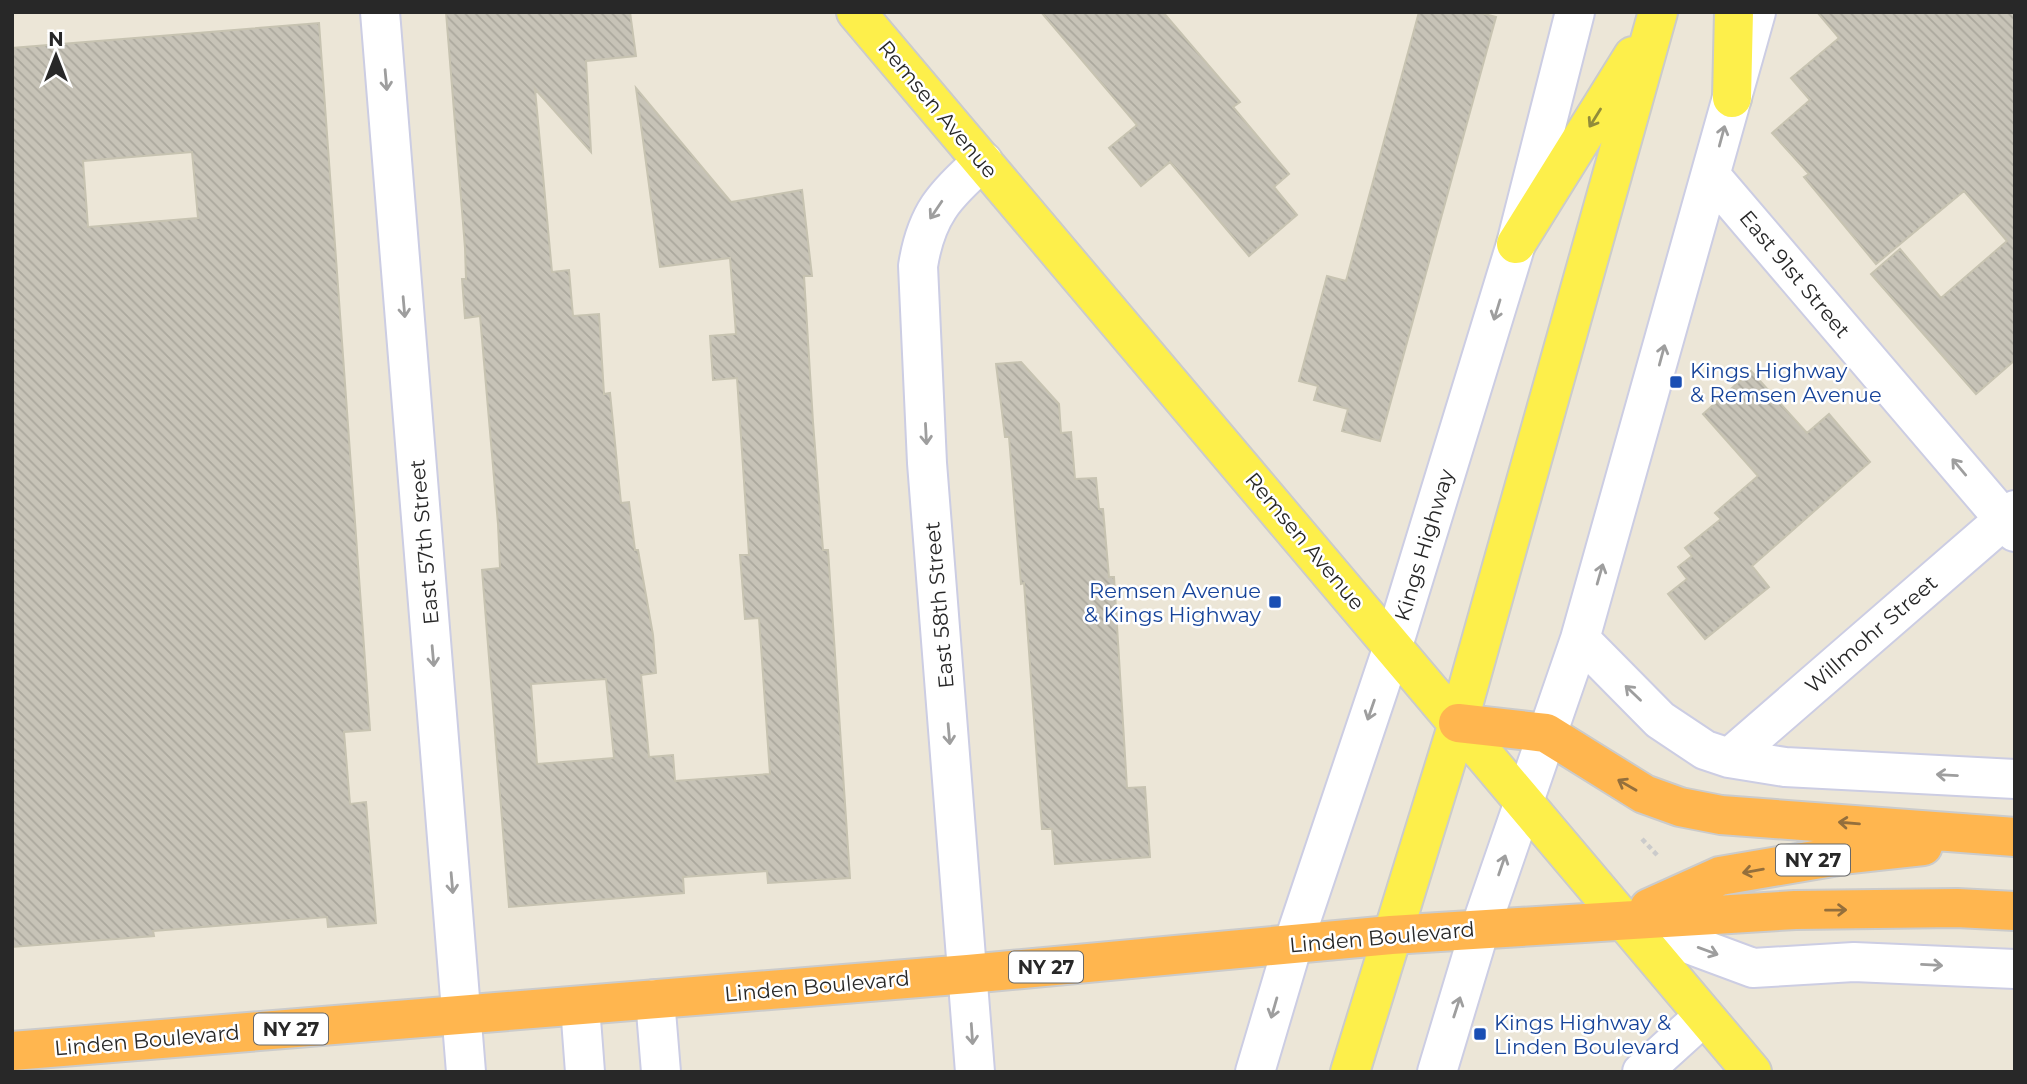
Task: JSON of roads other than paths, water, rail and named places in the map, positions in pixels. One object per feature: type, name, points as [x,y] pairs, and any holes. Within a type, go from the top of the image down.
[{"type":"highway","points":[[1458,723],[1546,733],[1644,794],[1680,807],[1721,815],[2015,838]]},
{"type":"highway","name":"Linden Boulevard","points":[[1621,919],[1720,876],[1850,853],[2015,838]]},
{"type":"highway","name":"Linden Boulevard","points":[[12,1051],[968,974],[1391,935],[1621,919],[1809,910],[1957,908],[2015,911]]},
{"type":"main road","name":"Remsen Avenue","points":[[856,12],[1752,1072]]},
{"type":"main road","points":[[1732,98],[1734,12]]},
{"type":"main road","points":[[1517,244],[1657,15]]},
{"type":"main road","points":[[1350,1072],[1458,723],[1657,15]]},
{"type":"street","name":"East 57th Street","points":[[380,12],[466,1072]]},
{"type":"street","points":[[1437,1072],[1480,929],[1580,639],[1756,12]]},
{"type":"street","name":"Kings Highway","points":[[1255,1072],[1293,944],[1393,646],[1517,244],[1574,13]]},
{"type":"street","name":"East 58th Street","points":[[975,1072],[927,463],[918,266],[922,238],[931,215],[952,187],[983,161]]},
{"type":"street","name":"East 91st Street","points":[[1711,176],[2011,520]]},
{"type":"street","name":"Willmohr Street","points":[[1729,758],[2011,520]]},
{"type":"street","points":[[1580,639],[1660,720],[1705,750],[1729,758],[1785,767],[2015,779]]},
{"type":"street","name":"Linden Boulevard","points":[[1621,919],[1753,968],[1854,962],[2015,969]]},
{"type":"street","points":[[655,999],[661,1072]]},
{"type":"street","points":[[580,1006],[584,1072]]},
{"type":"street","points":[[1642,1072],[1704,1016]]},
{"type":"place","name":"Kings Highway & Remsen Avenue","points":[[1676,382]]},
{"type":"place","name":"Remsen Avenue & Kings Highway","points":[[1275,602]]},
{"type":"place","name":"Kings Highway & Linden Boulevard","points":[[1480,1034]]}]
